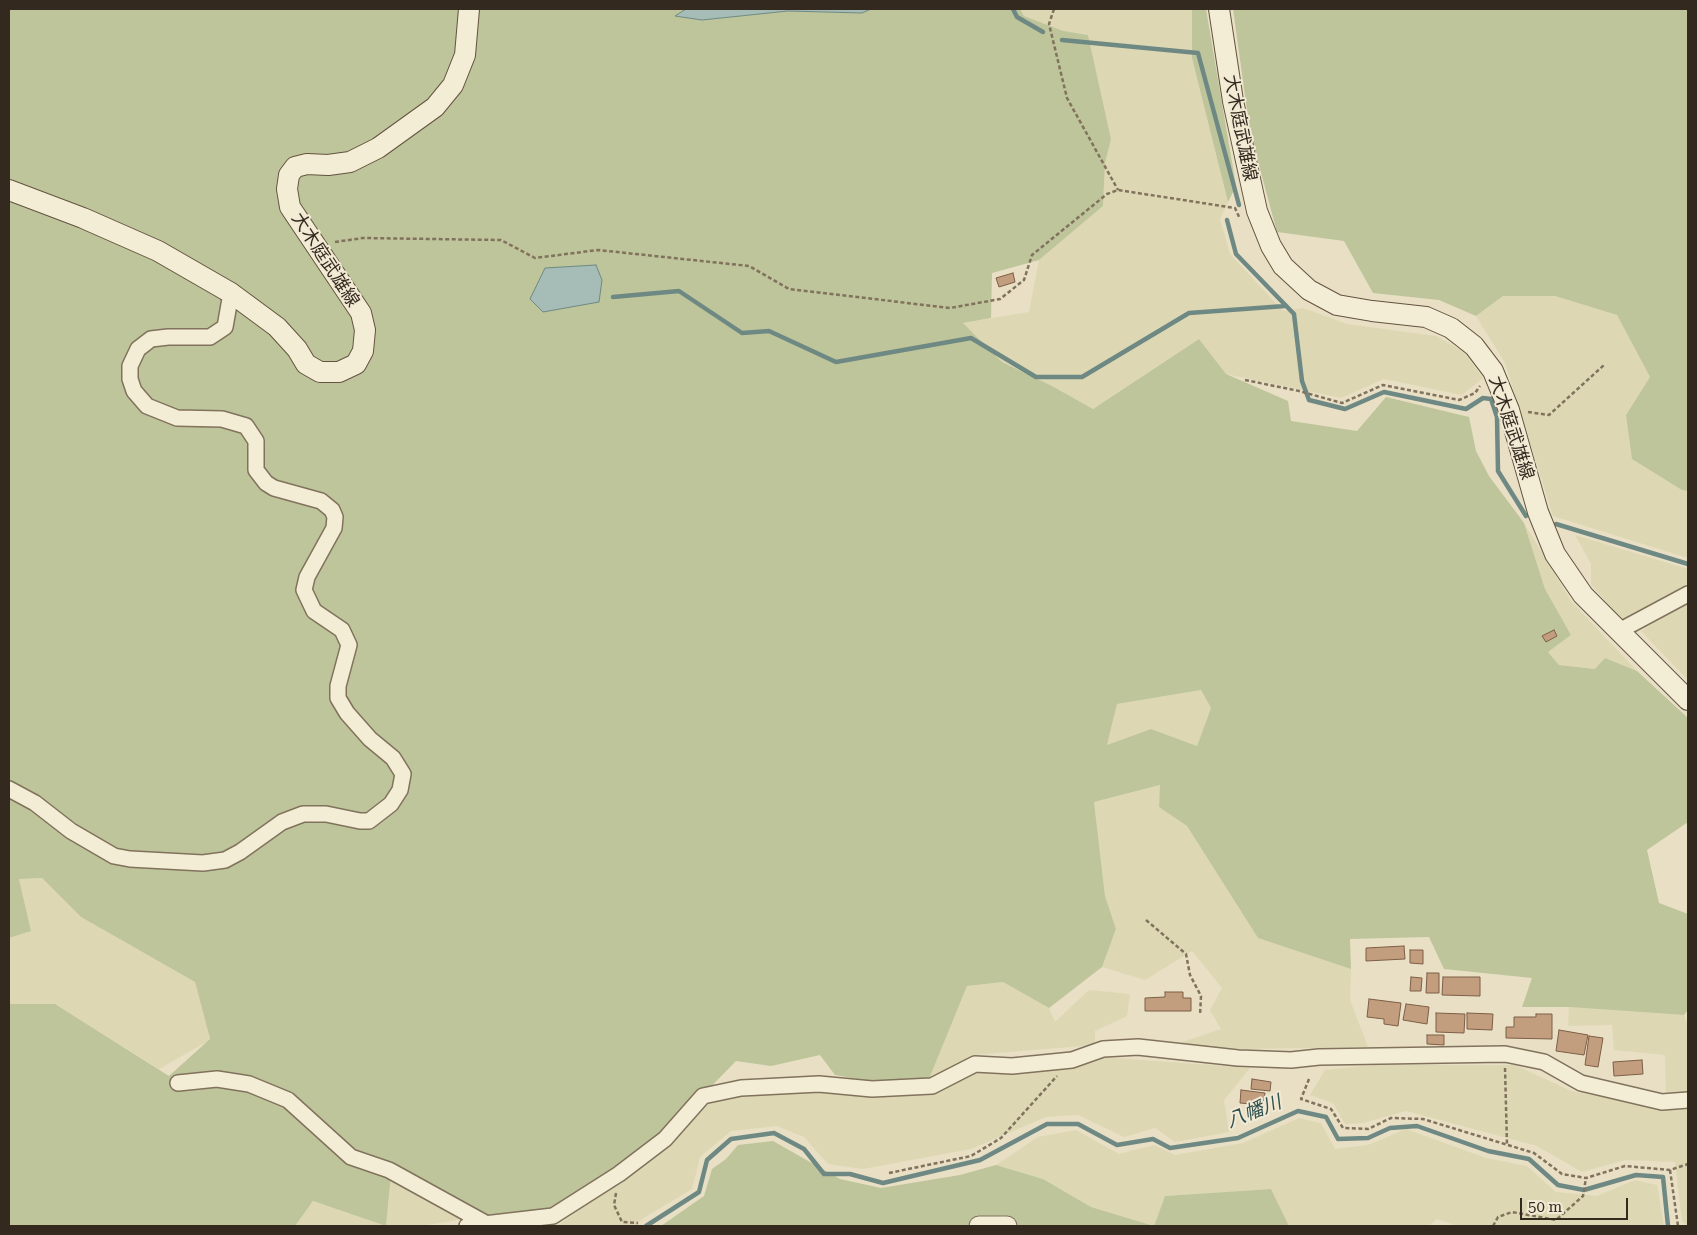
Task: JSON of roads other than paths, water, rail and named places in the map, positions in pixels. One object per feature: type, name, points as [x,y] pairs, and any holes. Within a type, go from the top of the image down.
[{"type":"main road","name":"大木庭武雄線","points":[[9,190],[83,218],[158,250],[231,292],[277,327],[297,349],[306,364],[320,372],[339,372],[356,364],[363,351],[365,330],[360,313],[290,207],[287,188],[289,175],[295,167],[307,164],[328,165],[350,162],[378,148],[435,107],[453,85],[465,54],[468,9]]},
{"type":"main road","name":"大木庭武雄線","points":[[1219,9],[1234,101],[1258,211],[1271,246],[1283,266],[1309,290],[1337,305],[1426,318],[1452,328],[1474,346],[1493,371],[1509,410],[1538,512],[1555,554],[1583,595],[1688,700]]},
{"type":"street","points":[[9,790],[36,803],[71,831],[114,856],[130,859],[203,863],[225,860],[240,852],[282,822],[303,814],[326,814],[369,821],[391,804],[400,790],[403,774],[393,758],[370,739],[346,713],[338,698],[338,686],[349,645],[342,630],[314,611],[304,590],[307,577],[334,528],[335,518],[332,510],[321,501],[274,488],[266,483],[256,470],[256,442],[246,426],[222,419],[177,418],[147,406],[134,391],[130,379],[130,366],[138,349],[150,339],[210,337],[225,328],[231,292]]},
{"type":"street","points":[[1619,632],[1688,594]]},
{"type":"street","points":[[467,1226],[553,1216],[619,1174],[665,1139],[703,1096],[741,1088],[819,1084],[872,1089],[932,1086],[975,1064],[1012,1066],[1072,1060],[1103,1049],[1138,1047],[1238,1058],[1291,1060],[1319,1057],[1505,1054],[1544,1062],[1590,1085],[1662,1102],[1688,1100]]},
{"type":"street","points":[[178,1083],[218,1078],[249,1084],[288,1100],[351,1157],[389,1170],[487,1224]]},
{"type":"street","points":[[979,1226],[1007,1226]]},
{"type":"water","points":[[686,9],[871,9],[862,13],[788,11],[702,20],[675,16]]},
{"type":"water","points":[[596,265],[602,280],[599,302],[543,312],[530,299],[545,268]]},
{"type":"waterway","points":[[1013,9],[1017,17],[1043,32]]},
{"type":"waterway","points":[[1062,40],[1198,53],[1239,205]]},
{"type":"waterway","points":[[1227,220],[1236,254],[1294,314],[1302,381],[1309,400],[1345,409],[1384,392],[1466,409],[1483,398],[1491,399],[1497,417],[1498,471],[1526,516]]},
{"type":"waterway","points":[[613,297],[679,291],[742,333],[769,331],[836,362],[971,338],[1036,377],[1082,377],[1189,313],[1285,306]]},
{"type":"waterway","points":[[1556,524],[1688,564]]},
{"type":"waterway","name":"八幡川","points":[[646,1226],[699,1192],[707,1160],[731,1139],[774,1133],[804,1149],[824,1174],[850,1174],[883,1183],[980,1160],[1047,1124],[1078,1124],[1117,1145],[1153,1139],[1170,1148],[1238,1138],[1298,1111],[1326,1117],[1338,1139],[1368,1138],[1390,1128],[1417,1126],[1488,1151],[1529,1159],[1558,1185],[1584,1190],[1636,1175],[1663,1177],[1668,1226]]}]
